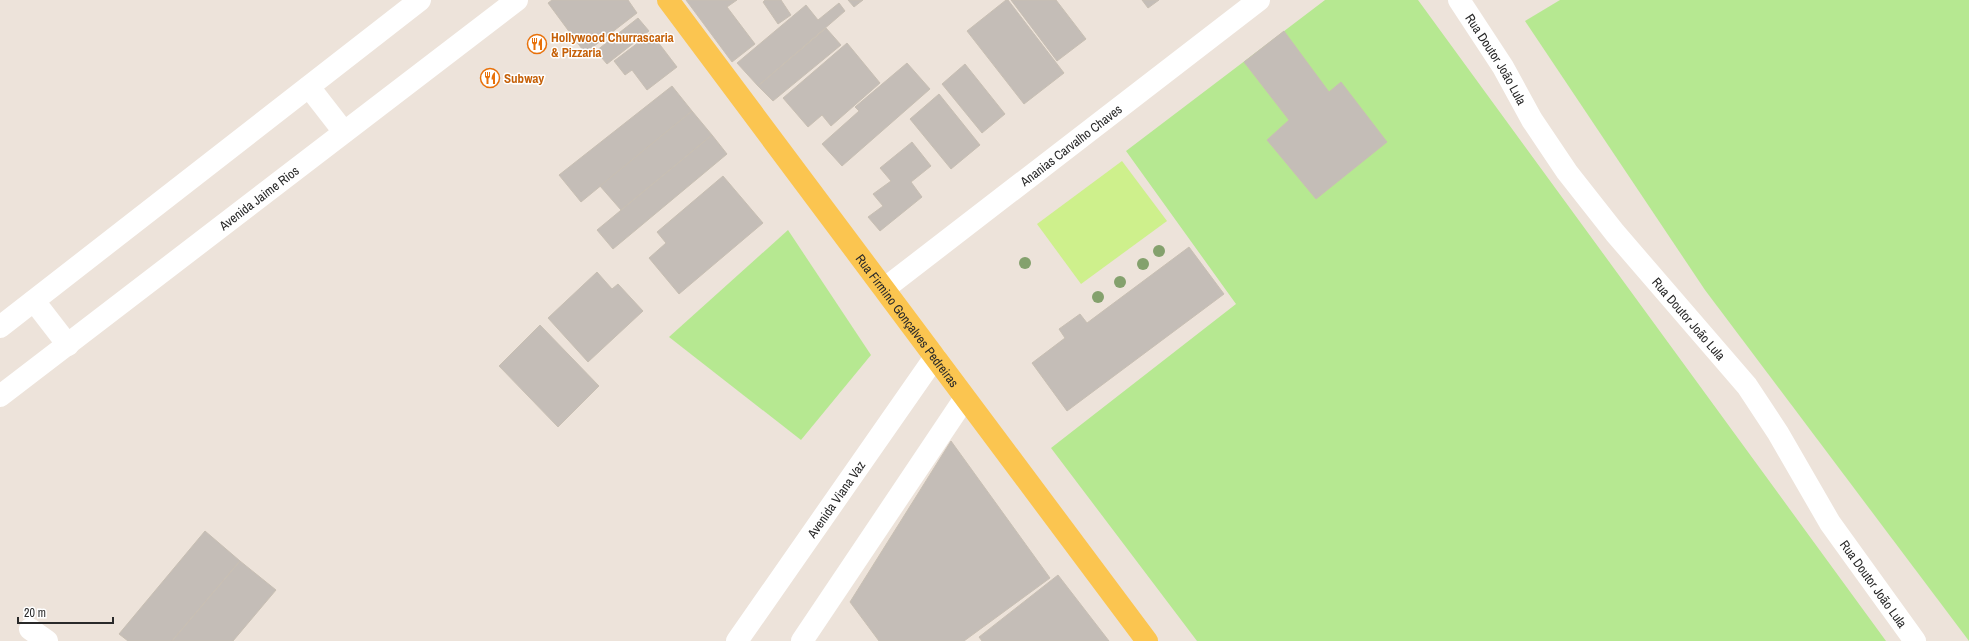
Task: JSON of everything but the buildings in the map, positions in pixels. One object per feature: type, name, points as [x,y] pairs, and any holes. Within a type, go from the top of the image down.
[{"type":"main road","name":"Rua Firmino Gonçalves Pedreiras","points":[[668,0],[1147,641]]},
{"type":"street","points":[[0,327],[420,0]]},
{"type":"street","name":"Avenida Jaime Rios","points":[[0,396],[517,0]]},
{"type":"street","name":"Ananias Carvalho Chaves","points":[[884,289],[1259,0]]},
{"type":"street","name":"Rua Doutor João Lula","points":[[1459,0],[1503,68],[1532,120],[1567,172],[1615,233],[1747,386],[1778,433],[1830,523],[1915,641]]},
{"type":"street","points":[[309,87],[344,132]]},
{"type":"street","points":[[34,301],[68,345]]},
{"type":"street","name":"Avenida Viana Vaz","points":[[737,641],[934,357]]},
{"type":"street","points":[[802,641],[965,398]]},
{"type":"green space","points":[[1325,0],[1418,0],[1886,641],[1197,641],[1051,448],[1236,304],[1126,151]]},
{"type":"green space","points":[[1560,0],[1969,0],[1969,641],[1705,290],[1525,21]]},
{"type":"green space","points":[[1122,161],[1167,221],[1081,284],[1037,224]]},
{"type":"green space","points":[[788,230],[871,355],[801,440],[669,337]]},
{"type":"place","name":"Hollywood Churrascaria & Pizzaria","points":[[537,44]]},
{"type":"place","name":"Subway","points":[[490,78]]}]
